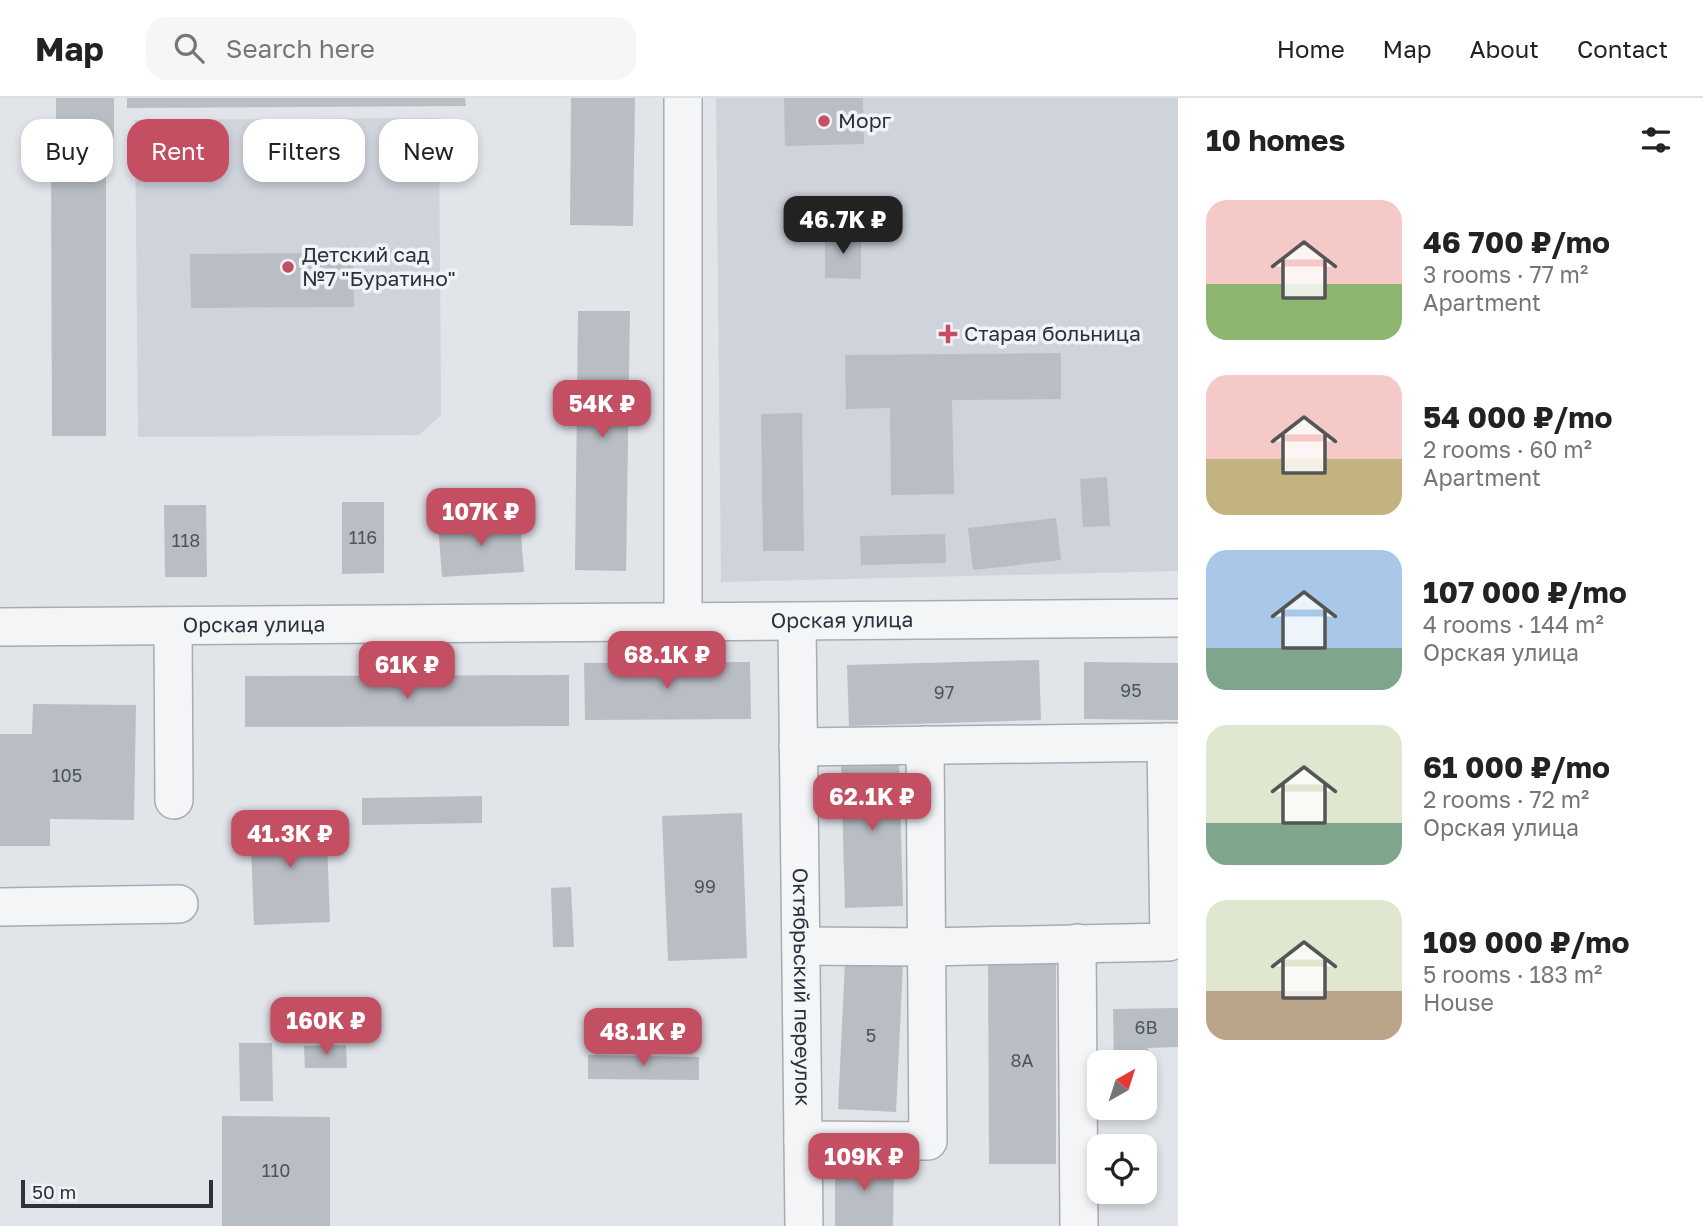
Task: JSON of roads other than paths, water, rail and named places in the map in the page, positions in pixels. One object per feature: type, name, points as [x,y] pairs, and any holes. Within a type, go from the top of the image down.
[{"type":"street","points":[[683,98],[683,623]]},
{"type":"street","name":"Орская улица","points":[[0,627],[1178,618]]},
{"type":"street","name":"Октябрьский переулок","points":[[797,623],[804,1226]]},
{"type":"street","points":[[173,626],[174,800]]},
{"type":"street","points":[[798,747],[1172,742],[1169,942],[927,947],[801,946]]},
{"type":"street","points":[[803,1140],[928,1141],[925,745]]},
{"type":"street","points":[[0,907],[179,904]]},
{"type":"street","points":[[1077,943],[1079,1226]]},
{"type":"place","name":"Морг","points":[[824,121]]},
{"type":"place","name":"Детский сад №7 \"Буратино\"","points":[[288,267]]},
{"type":"place","name":"Старая больница","points":[[948,334]]}]
